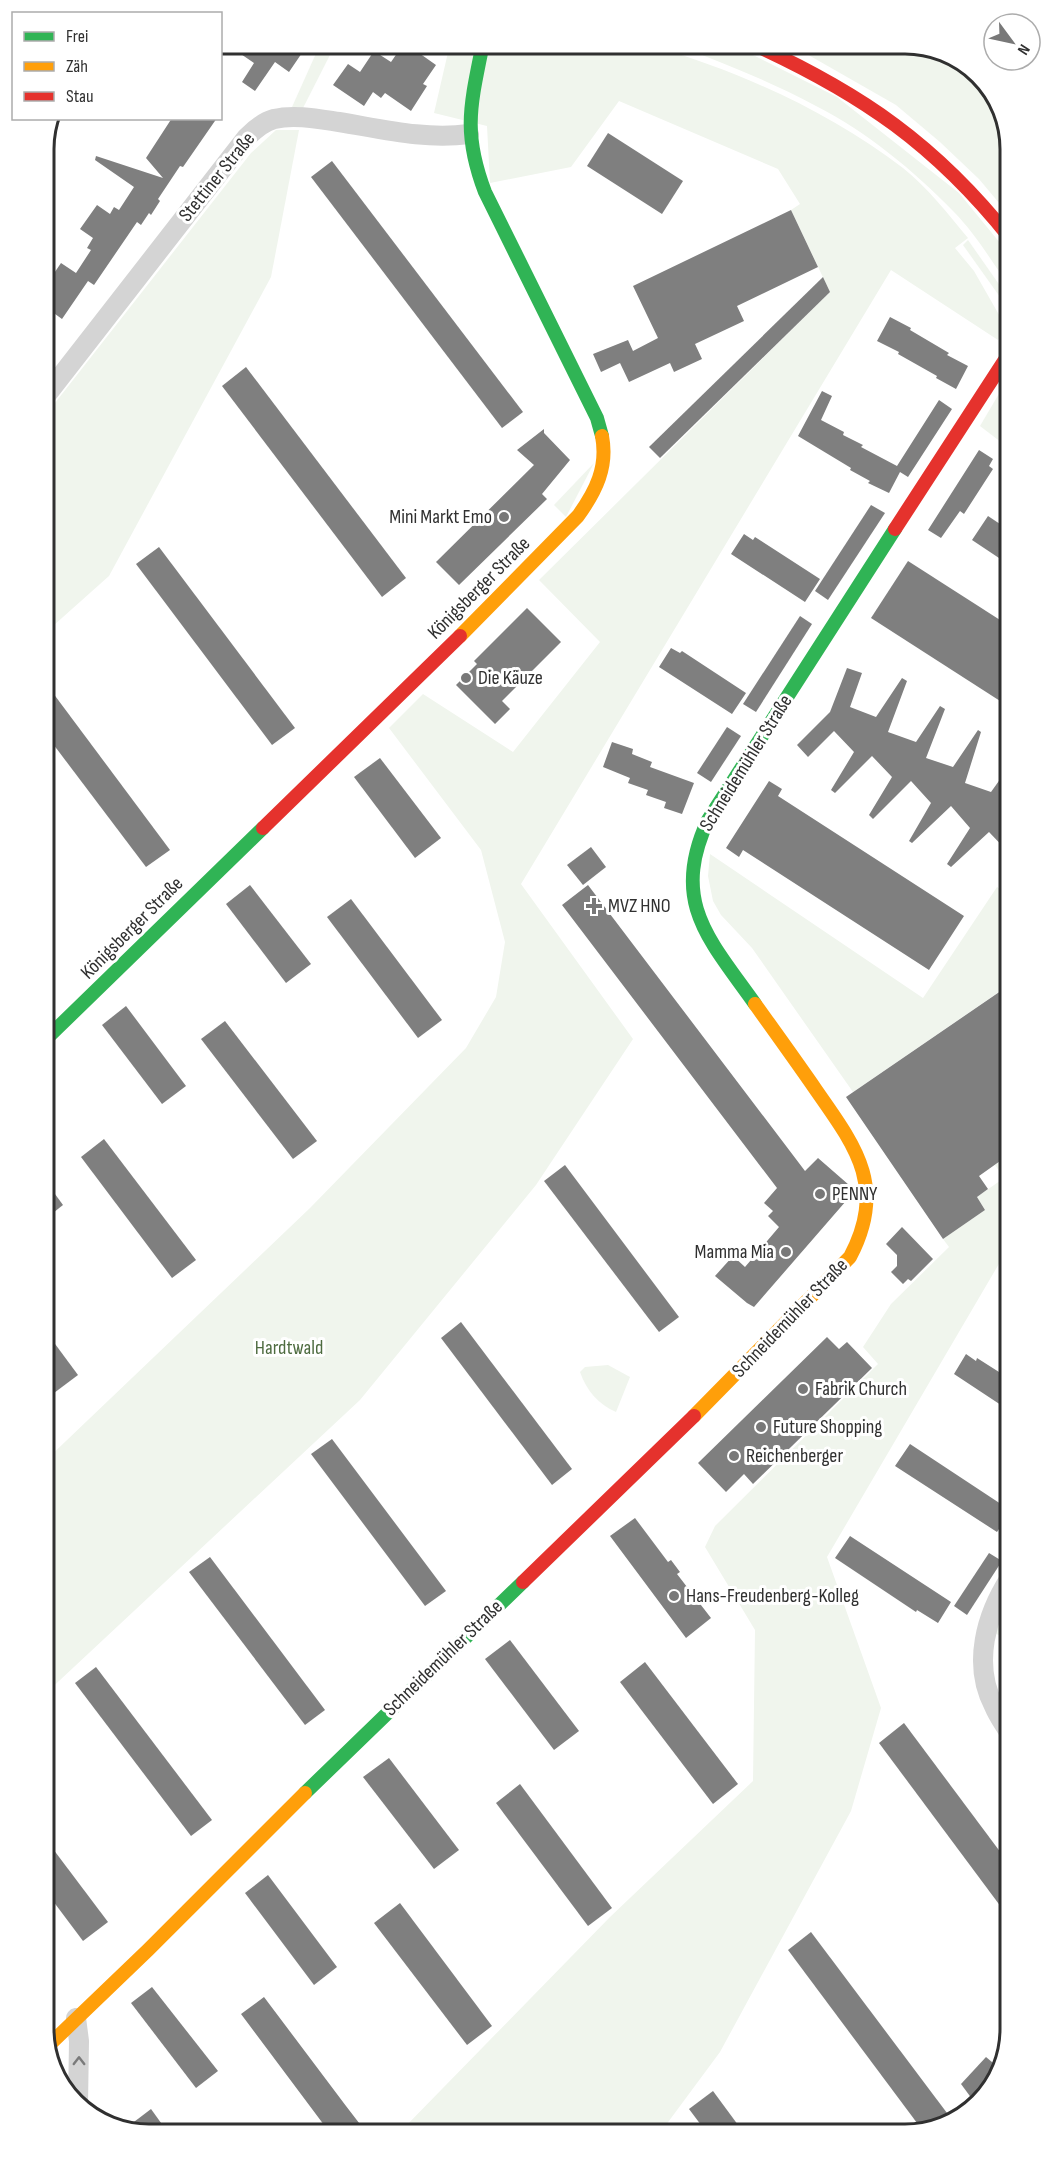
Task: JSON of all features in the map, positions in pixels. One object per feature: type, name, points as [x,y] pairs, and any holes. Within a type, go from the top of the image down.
[{"type":"street","name":"Königsberger Straße","points":[[54,1031],[465,631],[578,516],[593,496],[600,481],[604,464],[603,433],[485,192],[471,152],[468,116],[481,54]]},
{"type":"street","points":[[773,54],[838,86],[908,133],[965,185],[1000,225]]},
{"type":"street","name":"Stettiner Straße","points":[[54,385],[247,137],[258,126],[274,119],[287,117],[320,119],[427,136],[447,137],[469,134]]},
{"type":"street","name":"Schneidemühler Straße","points":[[55,2039],[148,1950],[288,1809],[697,1413],[850,1257],[867,1211],[866,1182],[859,1157],[844,1130],[706,934],[690,881],[694,854],[708,820],[829,629],[1000,376]]},
{"type":"street","points":[[1000,1594],[987,1625],[984,1647],[984,1674],[993,1704],[1000,1716]]},
{"type":"street","points":[[76,2018],[79,2041],[78,2092]]},
{"type":"green space","points":[[316,54],[330,54],[303,108],[292,107]]},
{"type":"green space","name":"Hardtwald","points":[[448,54],[679,54],[752,81],[846,129],[903,168],[929,193],[968,238],[955,248],[974,271],[1000,316],[1000,337],[998,340],[891,270],[521,884],[633,1039],[536,1185],[360,1400],[54,1686],[54,1452],[310,1208],[466,1048],[496,997],[505,942],[481,850],[389,728],[423,694],[513,752],[600,642],[539,580],[830,292],[791,210],[800,204],[778,169],[619,101],[571,167],[490,183],[487,126],[434,113]]},
{"type":"green space","points":[[699,54],[750,54],[837,97],[959,193],[1000,243],[1000,273],[976,238],[953,211],[906,167],[835,116],[748,74]]},
{"type":"green space","points":[[807,54],[912,54],[936,59],[968,77],[984,96],[993,112],[998,130],[1000,204],[979,179],[896,105]]},
{"type":"green space","points":[[276,130],[299,130],[271,277],[109,576],[54,625],[54,404],[251,153]]},
{"type":"green space","points":[[968,240],[1000,286],[1000,297],[963,245]]},
{"type":"green space","points":[[1000,392],[1000,441],[980,426]]},
{"type":"green space","points":[[594,463],[566,517],[554,505]]},
{"type":"green space","points":[[710,854],[923,998],[997,887],[1000,889],[1000,991],[853,1092],[752,948],[721,915],[713,901],[708,876]]},
{"type":"green space","points":[[1000,1161],[1000,1172],[995,1165]]},
{"type":"green space","points":[[1000,1181],[1000,1262],[827,1557],[881,1708],[851,1811],[720,2052],[667,2124],[408,2124],[610,1917],[753,1781],[755,1630],[705,1547],[715,1526],[878,1364],[863,1347],[891,1304],[949,1247],[943,1239],[985,1210],[977,1197]]},
{"type":"green space","points":[[608,1365],[630,1377],[616,1412],[594,1396],[580,1372],[585,1367]]},
{"type":"green space","points":[[1000,1616],[1000,1636],[995,1633]]},
{"type":"building","points":[[241,54],[301,54],[289,72],[275,62],[255,91],[242,82],[254,63]]},
{"type":"building","points":[[372,54],[379,54],[391,62],[397,54],[420,54],[436,65],[423,84],[427,86],[411,111],[385,93],[381,98],[373,92],[364,106],[333,85],[348,64],[360,72]]},
{"type":"building","points":[[171,120],[216,120],[183,167],[180,166],[158,199],[160,201],[151,215],[149,213],[141,225],[137,222],[94,285],[88,281],[62,319],[54,313],[54,273],[61,263],[76,273],[91,250],[87,248],[93,238],[80,229],[97,205],[110,214],[114,207],[119,210],[134,187],[95,160],[96,156],[163,178],[146,158]]},
{"type":"building","points":[[608,133],[683,181],[662,214],[587,166]]},
{"type":"building","points":[[332,161],[523,412],[502,428],[311,177]]},
{"type":"building","points":[[791,210],[818,267],[737,306],[744,321],[695,344],[702,359],[674,372],[670,363],[629,382],[620,363],[601,372],[593,354],[628,340],[633,351],[658,338],[633,286]]},
{"type":"building","points":[[823,277],[830,292],[660,458],[649,447]]},
{"type":"building","points":[[890,317],[949,353],[947,355],[968,366],[956,389],[898,354],[899,352],[877,341]]},
{"type":"building","points":[[246,367],[406,578],[382,597],[222,386]]},
{"type":"building","points":[[822,391],[832,396],[821,420],[844,432],[843,435],[863,445],[861,447],[897,466],[939,400],[952,409],[908,477],[900,472],[889,493],[868,483],[870,481],[850,470],[851,468],[798,436]]},
{"type":"building","points":[[544,429],[544,433],[570,460],[542,494],[547,499],[459,585],[436,562],[534,465],[517,450]]},
{"type":"building","points":[[979,450],[993,459],[989,466],[993,469],[964,514],[960,511],[941,538],[928,530]]},
{"type":"building","points":[[871,505],[885,513],[828,600],[815,591]]},
{"type":"building","points":[[988,516],[1000,524],[1000,559],[972,540]]},
{"type":"building","points":[[744,534],[753,540],[755,537],[820,579],[805,602],[731,554]]},
{"type":"building","points":[[159,547],[295,728],[272,745],[136,564]]},
{"type":"building","points":[[908,561],[1000,620],[1000,701],[871,618]]},
{"type":"building","points":[[527,608],[561,642],[502,701],[510,709],[495,724],[456,685],[477,664],[474,661]]},
{"type":"building","points":[[800,616],[812,624],[756,712],[743,704]]},
{"type":"building","points":[[671,648],[680,653],[682,651],[746,693],[732,714],[659,667]]},
{"type":"building","points":[[847,668],[862,673],[850,707],[876,717],[902,678],[907,681],[888,732],[916,742],[940,706],[945,709],[926,758],[953,767],[978,730],[981,732],[965,783],[991,792],[1000,779],[1000,844],[989,832],[951,867],[947,864],[970,828],[951,806],[912,843],[909,841],[931,803],[911,781],[873,819],[869,815],[892,777],[872,756],[835,793],[831,790],[854,752],[834,731],[808,757],[797,745],[830,712]]},
{"type":"building","points":[[54,694],[170,850],[146,867],[54,745]]},
{"type":"building","points":[[727,727],[741,736],[711,782],[697,773]]},
{"type":"building","points":[[612,742],[633,749],[632,754],[652,762],[650,767],[694,783],[682,814],[664,808],[666,802],[646,795],[648,790],[628,783],[630,778],[603,767]]},
{"type":"building","points":[[380,758],[441,838],[415,858],[354,777]]},
{"type":"building","points":[[769,781],[782,789],[778,796],[964,916],[929,970],[743,850],[739,857],[726,848]]},
{"type":"building","points":[[591,847],[606,867],[583,885],[567,865]]},
{"type":"building","points":[[250,885],[311,964],[286,983],[226,904]]},
{"type":"building","points":[[588,885],[805,1171],[818,1158],[849,1185],[842,1196],[846,1201],[754,1307],[715,1276],[733,1256],[745,1267],[779,1227],[768,1216],[773,1211],[764,1203],[777,1188],[562,905]]},
{"type":"building","points":[[351,899],[442,1020],[418,1038],[327,917]]},
{"type":"building","points":[[1000,992],[1000,1161],[979,1176],[988,1189],[977,1197],[985,1210],[943,1239],[846,1097]]},
{"type":"building","points":[[126,1006],[186,1086],[162,1104],[102,1025]]},
{"type":"building","points":[[225,1021],[317,1141],[293,1159],[201,1039]]},
{"type":"building","points":[[104,1139],[196,1260],[172,1278],[81,1157]]},
{"type":"building","points":[[565,1165],[679,1317],[659,1332],[544,1181]]},
{"type":"building","points":[[54,1193],[63,1205],[54,1212]]},
{"type":"building","points":[[902,1227],[933,1259],[911,1281],[908,1279],[903,1284],[891,1272],[897,1266],[897,1255],[886,1244]]},
{"type":"building","points":[[461,1322],[572,1469],[552,1485],[441,1338]]},
{"type":"building","points":[[827,1337],[839,1349],[847,1342],[872,1368],[753,1484],[744,1474],[726,1492],[698,1463]]},
{"type":"building","points":[[54,1343],[78,1375],[54,1393]]},
{"type":"building","points":[[966,1354],[1000,1373],[1000,1404],[954,1374]]},
{"type":"building","points":[[332,1439],[446,1591],[425,1606],[311,1454]]},
{"type":"building","points":[[910,1444],[1000,1503],[1000,1528],[997,1532],[895,1466]]},
{"type":"building","name":"Hans-Freudenberg-Kolleg","points":[[635,1518],[668,1562],[671,1560],[680,1572],[677,1574],[711,1618],[686,1638],[610,1536]]},
{"type":"building","points":[[850,1536],[951,1602],[938,1623],[917,1610],[916,1612],[835,1558]]},
{"type":"building","points":[[989,1553],[1000,1560],[1000,1564],[967,1615],[954,1606]]},
{"type":"building","points":[[210,1557],[325,1710],[305,1725],[189,1572]]},
{"type":"building","points":[[510,1640],[579,1731],[554,1750],[485,1659]]},
{"type":"building","points":[[645,1662],[738,1784],[713,1804],[620,1682]]},
{"type":"building","points":[[96,1667],[212,1820],[191,1836],[75,1683]]},
{"type":"building","points":[[904,1723],[1000,1852],[1000,1906],[879,1743]]},
{"type":"building","points":[[389,1758],[459,1850],[434,1869],[363,1777]]},
{"type":"building","points":[[520,1784],[612,1908],[588,1926],[496,1803]]},
{"type":"building","points":[[54,1850],[108,1922],[83,1941],[54,1902]]},
{"type":"building","points":[[268,1875],[337,1967],[314,1985],[245,1893]]},
{"type":"building","points":[[400,1903],[492,2026],[467,2045],[374,1923]]},
{"type":"building","points":[[811,1932],[948,2114],[917,2123],[788,1950]]},
{"type":"building","points":[[152,1987],[218,2071],[196,2088],[131,2003]]},
{"type":"building","points":[[264,1997],[360,2124],[323,2124],[241,2014]]},
{"type":"building","points":[[986,2057],[993,2063],[984,2082],[971,2098],[961,2084]]},
{"type":"building","points":[[713,2091],[737,2124],[700,2124],[689,2109]]},
{"type":"building","points":[[151,2109],[162,2124],[142,2124],[133,2123]]},
{"type":"traffic: fast","points":[[481,54],[474,87],[471,120],[471,137],[478,172],[485,192],[597,418],[602,436]]},
{"type":"traffic: fast","points":[[755,1004],[710,939],[700,918],[694,897],[693,874],[697,849],[708,820],[895,529]]},
{"type":"traffic: fast","points":[[54,1031],[263,828]]},
{"type":"traffic: fast","points":[[305,1793],[523,1582]]},
{"type":"traffic: slow","points":[[460,636],[578,516],[599,478],[603,458],[602,436]]},
{"type":"traffic: slow","points":[[694,1416],[850,1257],[861,1232],[866,1209],[866,1188],[854,1149],[755,1004]]},
{"type":"traffic: slow","points":[[55,2039],[305,1793]]},
{"type":"traffic: jam","points":[[773,54],[830,83],[895,125],[954,176],[1000,226]]},
{"type":"traffic: jam","points":[[895,529],[1000,367]]},
{"type":"traffic: jam","points":[[263,828],[460,636]]},
{"type":"traffic: jam","points":[[523,1582],[694,1416]]},
{"type":"place","name":"Mini Markt Emo","points":[[504,517]]},
{"type":"place","name":"Die Käuze","points":[[466,678]]},
{"type":"place","name":"MVZ HNO","points":[[594,906]]},
{"type":"place","name":"PENNY","points":[[820,1194]]},
{"type":"place","name":"Mamma Mia","points":[[786,1252]]},
{"type":"place","name":"Fabrik Church","points":[[803,1389]]},
{"type":"place","name":"Future Shopping","points":[[761,1427]]},
{"type":"place","name":"Reichenberger","points":[[734,1456]]},
{"type":"place","name":"Hans-Freudenberg-Kolleg","points":[[674,1596]]}]
